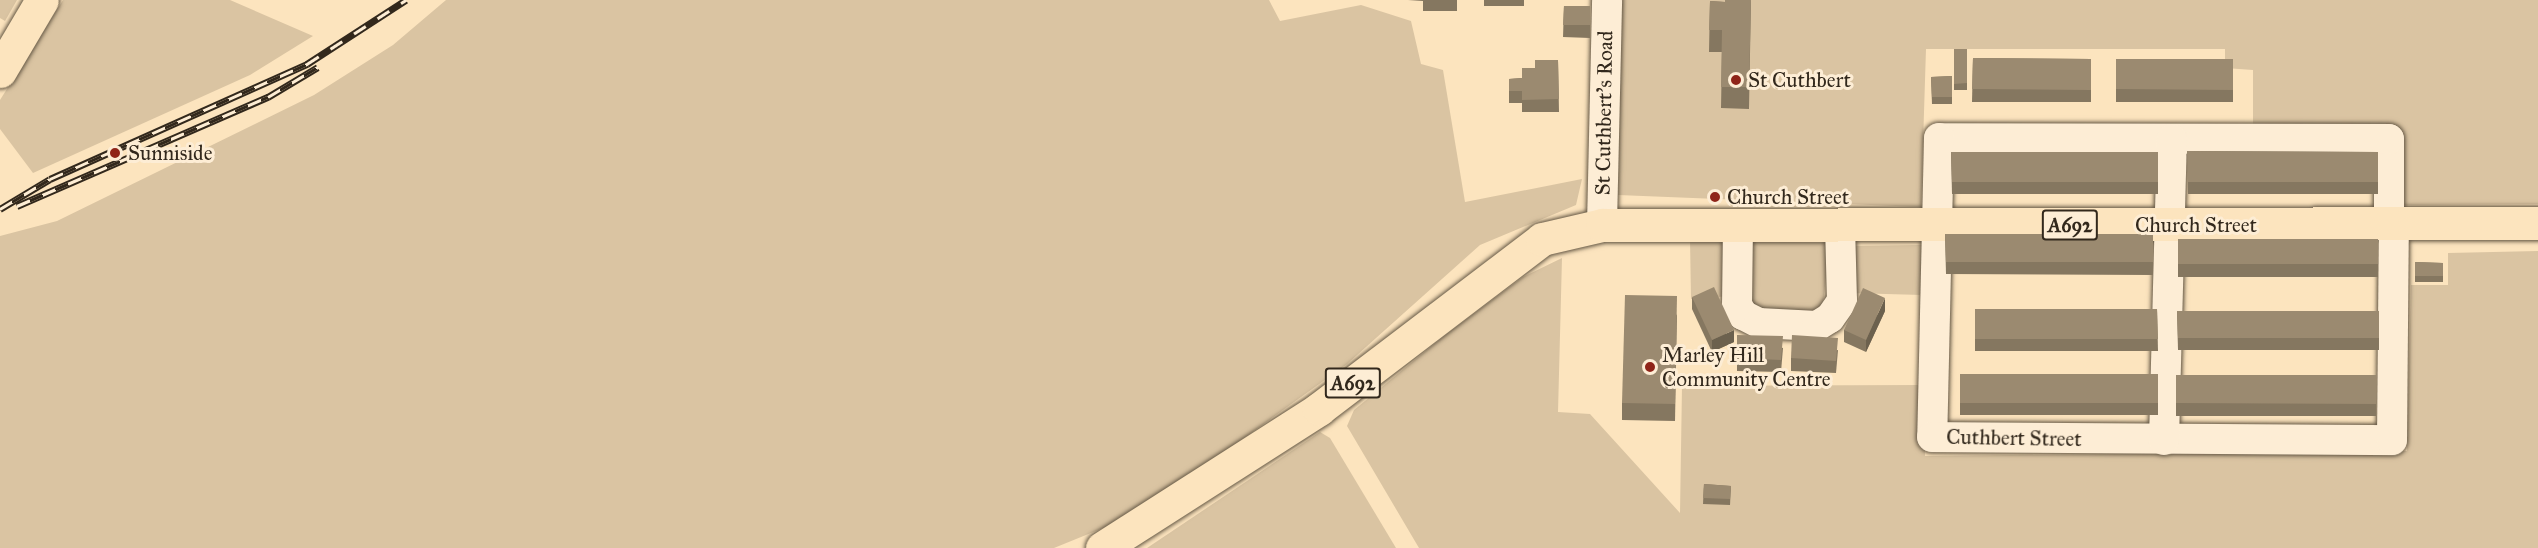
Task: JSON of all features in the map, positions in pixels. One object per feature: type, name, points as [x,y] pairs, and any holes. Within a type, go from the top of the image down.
[{"type":"main road","points":[[0,71],[42,0]]},
{"type":"main road","name":"Church Street","points":[[1602,225],[2538,224]]},
{"type":"main road","name":"A692","points":[[1102,548],[1319,409],[1542,239],[1602,225]]},
{"type":"street","name":"St Cuthbert's Road","points":[[1602,225],[1606,0]]},
{"type":"street","points":[[1936,225],[1939,138],[2389,139],[2391,225]]},
{"type":"street","points":[[2164,440],[2172,140]]},
{"type":"street","points":[[1738,225],[1737,305],[1743,315],[1759,323],[1817,326],[1830,318],[1842,301],[1840,224]]},
{"type":"street","name":"Cuthbert Street","points":[[1936,225],[1932,437],[2392,440],[2391,225]]},
{"type":"shaded area","points":[[0,0],[17,0],[5,21],[0,18]]},
{"type":"shaded area","points":[[63,0],[230,0],[313,36],[250,75],[33,173],[0,129],[0,100]]},
{"type":"shaded area","points":[[446,0],[1269,0],[1280,21],[1361,5],[1411,21],[1421,64],[1443,70],[1465,202],[1582,179],[1576,205],[1480,245],[1347,364],[1212,461],[1113,524],[1054,548],[0,548],[0,236],[57,221],[314,95],[393,45]]},
{"type":"shaded area","points":[[1622,0],[2538,0],[2538,204],[2400,205],[2253,129],[2253,70],[2225,68],[2225,49],[1926,49],[1921,207],[1618,195]]},
{"type":"shaded area","points":[[1730,238],[1731,296],[1691,299],[1690,239]]},
{"type":"shaded area","points":[[1749,242],[1830,243],[1822,312],[1772,316],[1747,302]]},
{"type":"shaded area","points":[[1923,245],[1922,295],[1850,293],[1851,246]]},
{"type":"shaded area","points":[[2538,251],[2538,548],[1419,548],[1347,426],[1354,410],[1444,336],[1523,277],[1562,258],[1558,412],[1590,414],[1680,513],[1682,386],[1923,385],[1925,456],[2407,451],[2411,285],[2448,285],[2448,253]]},
{"type":"shaded area","points":[[1320,432],[1330,438],[1396,548],[1147,548]]},
{"type":"building","name":"St Cuthbert","points":[[1725,0],[1751,0],[1749,87],[1721,87],[1722,30],[1709,30],[1710,1],[1725,2]]},
{"type":"building","points":[[1564,6],[1590,6],[1590,25],[1563,25]]},
{"type":"building","points":[[1954,49],[1967,49],[1967,83],[1954,84]]},
{"type":"building","points":[[1973,58],[2091,59],[2091,90],[1972,89]]},
{"type":"building","points":[[2116,59],[2233,59],[2233,90],[2116,89]]},
{"type":"building","points":[[1535,60],[1558,60],[1559,99],[1522,100],[1522,91],[1509,91],[1509,79],[1522,78],[1522,68],[1535,68]]},
{"type":"building","points":[[1952,76],[1952,97],[1932,97],[1931,77]]},
{"type":"building","points":[[2187,151],[2378,152],[2378,182],[2188,182]]},
{"type":"building","points":[[1951,152],[2158,152],[2158,182],[1952,182]]},
{"type":"building","points":[[1945,234],[2153,234],[2153,262],[1946,262]]},
{"type":"building","points":[[2178,239],[2378,239],[2378,264],[2178,264]]},
{"type":"building","points":[[2415,262],[2443,263],[2443,276],[2415,276]]},
{"type":"building","points":[[1714,287],[1734,330],[1712,340],[1692,297]]},
{"type":"building","points":[[1863,288],[1885,298],[1866,340],[1844,330]]},
{"type":"building","name":"Marley Hill Community Centre","points":[[1625,295],[1677,296],[1675,404],[1622,403]]},
{"type":"building","points":[[1975,309],[2157,309],[2158,339],[1975,339]]},
{"type":"building","points":[[2177,311],[2379,311],[2379,338],[2178,338]]},
{"type":"building","points":[[1737,335],[1783,336],[1781,360],[1737,358]]},
{"type":"building","points":[[1792,335],[1838,338],[1836,361],[1791,358]]},
{"type":"building","points":[[1960,374],[2158,374],[2158,403],[1960,403]]},
{"type":"building","points":[[2176,375],[2376,375],[2376,404],[2176,403]]},
{"type":"building","points":[[1704,484],[1731,486],[1730,499],[1703,498]]},
{"type":"railway","points":[[0,209],[50,179],[307,64],[406,0]]},
{"type":"railway","points":[[17,206],[268,97],[318,67]]},
{"type":"place","name":"St Cuthbert","points":[[1736,80]]},
{"type":"place","name":"Sunniside","points":[[115,153]]},
{"type":"place","name":"Church Street","points":[[1715,197]]},
{"type":"place","name":"Marley Hill Community Centre","points":[[1650,367]]}]
